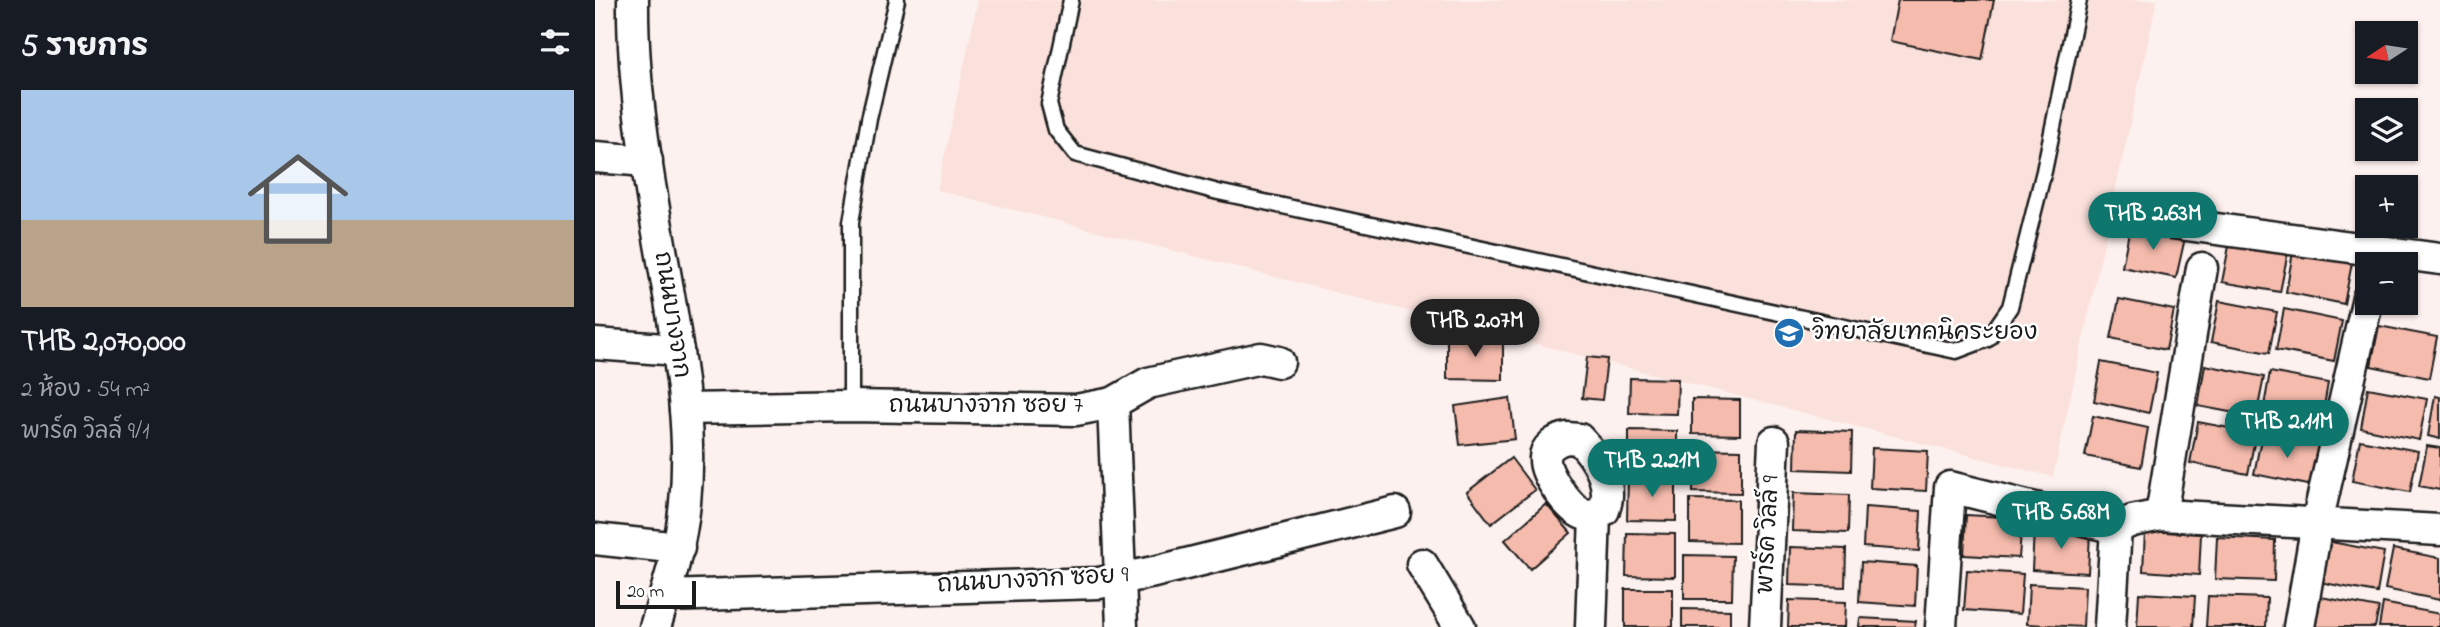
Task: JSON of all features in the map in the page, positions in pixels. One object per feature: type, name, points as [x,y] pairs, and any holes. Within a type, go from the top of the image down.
[{"type":"street","name":"ถนนบางจาก","points":[[633,0],[637,99],[685,408],[685,501],[679,548],[655,627]]},
{"type":"street","points":[[595,157],[647,161]]},
{"type":"street","points":[[2141,219],[2440,259]]},
{"type":"street","points":[[2161,515],[2202,268]]},
{"type":"street","points":[[2299,627],[2317,523],[2364,315]]},
{"type":"street","points":[[595,344],[678,350]]},
{"type":"street","name":"ถนนบางจาก ซอย 7","points":[[685,408],[851,406],[1076,410],[1112,403],[1147,383],[1261,358],[1279,362]]},
{"type":"street","points":[[1112,403],[1122,627]]},
{"type":"street","name":"พาร์ค วิลล์ 9","points":[[1765,627],[1774,442]]},
{"type":"street","points":[[1941,627],[1950,487],[2116,528],[2131,521],[2161,515],[2440,530]]},
{"type":"street","name":"ถนนบางจาก ซอย 9","points":[[665,596],[1099,583],[1395,512]]},
{"type":"street","points":[[1591,627],[1595,515]]},
{"type":"street","points":[[2110,627],[2116,528]]},
{"type":"street","points":[[595,539],[679,548]]},
{"type":"street","points":[[1422,565],[1459,627]]},
{"type":"lane","points":[[851,406],[851,222],[869,119],[897,0]]},
{"type":"lane","points":[[1071,0],[1049,104],[1056,130],[1075,154],[1231,195],[1956,351],[1988,339],[2010,307],[2044,171],[2080,0]]},
{"type":"shaded area","name":"วิทยาลัยเทคนิคระยอง","points":[[978,0],[2157,0],[2053,477],[937,190]]},
{"type":"building","points":[[1898,0],[1994,0],[1982,60],[1890,41]]},
{"type":"building","points":[[2130,227],[2185,238],[2176,278],[2122,267]]},
{"type":"building","points":[[2230,241],[2288,252],[2280,292],[2222,282]]},
{"type":"building","points":[[2293,252],[2352,263],[2344,304],[2286,292]]},
{"type":"building","points":[[2119,299],[2174,310],[2166,350],[2111,338]]},
{"type":"building","points":[[2219,301],[2277,312],[2269,353],[2211,342]]},
{"type":"building","points":[[2284,309],[2342,321],[2334,361],[2276,350]]},
{"type":"building","points":[[2379,326],[2437,337],[2429,378],[2371,366]]},
{"type":"building","points":[[1447,339],[1503,339],[1503,380],[1447,379]]},
{"type":"building","points":[[1587,357],[1607,359],[1602,400],[1582,398]]},
{"type":"building","points":[[2101,362],[2157,373],[2149,413],[2094,401]]},
{"type":"building","points":[[2205,365],[2264,377],[2256,417],[2198,406]]},
{"type":"building","points":[[2270,372],[2328,383],[2321,424],[2263,412]]},
{"type":"building","points":[[1630,378],[1678,379],[1677,414],[1629,413]]},
{"type":"building","points":[[2368,388],[2427,399],[2419,440],[2361,428]]},
{"type":"building","points":[[2435,396],[2440,397],[2440,439],[2428,436]]},
{"type":"building","points":[[1510,398],[1515,439],[1460,445],[1455,406]]},
{"type":"building","points":[[1692,399],[1740,400],[1740,435],[1692,434]]},
{"type":"building","points":[[2093,416],[2148,428],[2141,467],[2085,456]]},
{"type":"building","points":[[2198,422],[2256,433],[2248,474],[2190,463]]},
{"type":"building","points":[[1629,430],[1677,431],[1677,474],[1629,473]]},
{"type":"building","points":[[1796,430],[1852,432],[1851,471],[1795,469]]},
{"type":"building","points":[[2262,434],[2320,445],[2313,486],[2254,474]]},
{"type":"building","points":[[2360,440],[2418,451],[2410,492],[2352,481]]},
{"type":"building","points":[[2427,446],[2440,448],[2440,490],[2419,486]]},
{"type":"building","points":[[1872,448],[1928,451],[1926,491],[1870,488]]},
{"type":"building","points":[[1693,449],[1741,450],[1741,493],[1693,492]]},
{"type":"building","points":[[1511,458],[1535,490],[1491,524],[1467,492]]},
{"type":"building","points":[[1628,477],[1676,478],[1676,521],[1627,520]]},
{"type":"building","points":[[1793,493],[1849,495],[1848,533],[1792,531]]},
{"type":"building","points":[[1690,499],[1738,500],[1738,543],[1690,542]]},
{"type":"building","points":[[1546,504],[1571,533],[1530,569],[1505,540]]},
{"type":"building","points":[[1865,507],[1921,511],[1919,551],[1863,547]]},
{"type":"building","points":[[1966,515],[2022,518],[2019,558],[1964,555]]},
{"type":"building","points":[[2034,529],[2090,533],[2088,573],[2032,570]]},
{"type":"building","points":[[2145,531],[2201,534],[2199,575],[2143,571]]},
{"type":"building","points":[[1627,533],[1675,534],[1675,577],[1626,576]]},
{"type":"building","points":[[2217,537],[2275,540],[2274,581],[2215,579]]},
{"type":"building","points":[[2326,541],[2384,552],[2377,593],[2319,582]]},
{"type":"building","points":[[1790,547],[1846,549],[1845,587],[1789,585]]},
{"type":"building","points":[[2393,549],[2440,558],[2440,600],[2385,589]]},
{"type":"building","points":[[1684,555],[1733,556],[1732,599],[1684,599]]},
{"type":"building","points":[[1861,562],[1917,566],[1915,606],[1859,602]]},
{"type":"building","points":[[1967,570],[2023,574],[2020,614],[1964,610]]},
{"type":"building","points":[[2029,584],[2085,587],[2083,627],[2027,624]]},
{"type":"building","points":[[1625,589],[1673,589],[1673,627],[1625,627]]},
{"type":"building","points":[[2139,593],[2195,596],[2193,627],[2137,627]]},
{"type":"building","points":[[2208,596],[2267,598],[2266,627],[2206,627]]},
{"type":"building","points":[[2321,597],[2379,608],[2375,627],[2315,627]]},
{"type":"building","points":[[1789,600],[1846,602],[1845,627],[1788,627]]},
{"type":"building","points":[[2383,603],[2440,614],[2439,627],[2379,627]]},
{"type":"building","points":[[1682,609],[1730,610],[1730,627],[1682,627]]},
{"type":"building","points":[[1860,618],[1916,621],[1915,627],[1859,627]]},
{"type":"place","name":"วิทยาลัยเทคนิคระยอง","points":[[1789,333]]}]
